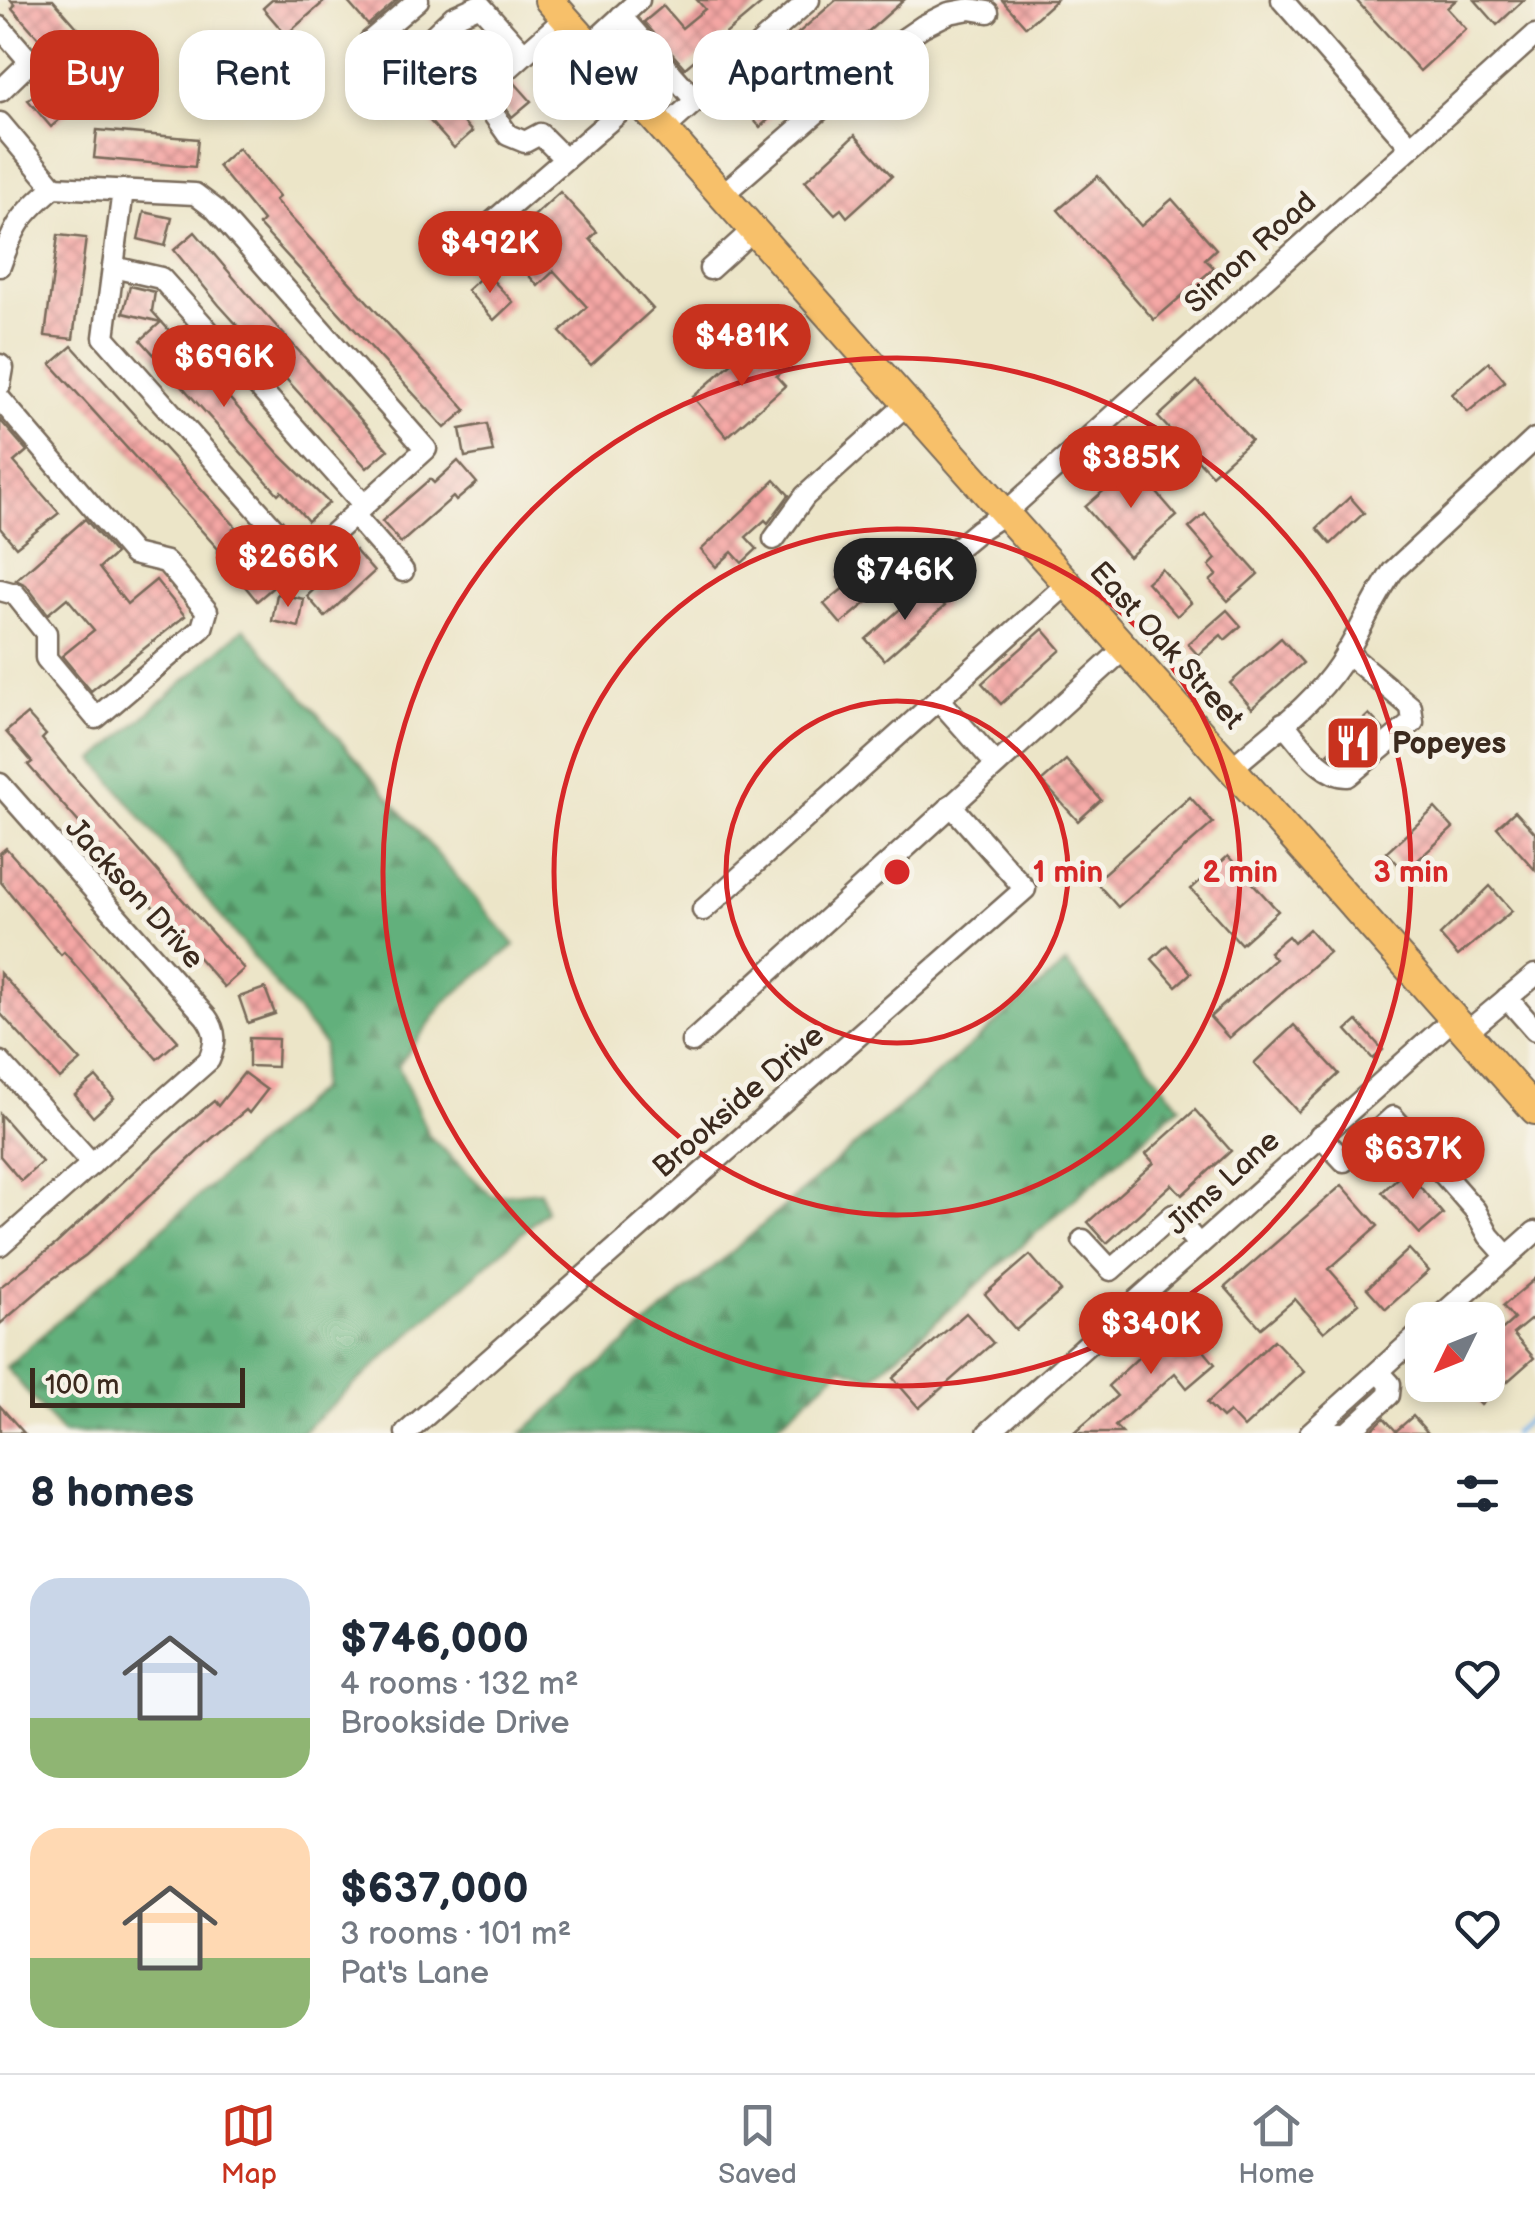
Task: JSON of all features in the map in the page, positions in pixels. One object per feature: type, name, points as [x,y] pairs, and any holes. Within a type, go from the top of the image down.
[{"type":"highway","name":"East Oak Street","points":[[557,9],[575,30]]},
{"type":"highway","name":"East Oak Street","points":[[656,120],[1535,1110]]},
{"type":"street","points":[[383,30],[418,0]]},
{"type":"street","points":[[775,30],[809,0]]},
{"type":"street","points":[[1282,0],[1411,147]]},
{"type":"street","points":[[439,30],[452,17],[480,6],[502,30]]},
{"type":"street","points":[[605,30],[629,6],[693,97]]},
{"type":"street","points":[[513,64],[557,9]]},
{"type":"street","points":[[722,196],[891,48],[949,13],[988,12]]},
{"type":"street","points":[[0,27],[26,58],[26,65],[0,91]]},
{"type":"street","name":"Simon Road","points":[[924,574],[1005,513],[1535,35]]},
{"type":"street","points":[[513,42],[524,54]]},
{"type":"street","points":[[664,129],[693,104]]},
{"type":"street","points":[[497,120],[508,135],[525,142],[540,134],[565,160]]},
{"type":"street","points":[[490,225],[611,120]]},
{"type":"street","points":[[0,123],[54,187]]},
{"type":"street","points":[[0,266],[22,214],[54,187],[122,190],[196,194],[215,209],[426,449],[304,561],[104,337],[122,190]]},
{"type":"street","points":[[710,268],[753,230]]},
{"type":"street","points":[[113,267],[161,278],[359,510],[403,571]]},
{"type":"street","points":[[0,365],[0,385]]},
{"type":"street","points":[[0,400],[133,554],[166,562],[207,610],[202,628],[96,718],[46,658],[46,633],[14,594],[0,590]]},
{"type":"street","points":[[774,539],[805,496],[908,404]]},
{"type":"street","points":[[1232,767],[1322,688],[1394,571],[1535,439]]},
{"type":"street","points":[[703,910],[1068,583]]},
{"type":"street","points":[[692,1042],[1126,646]]},
{"type":"street","points":[[1283,723],[1320,765],[1338,776],[1348,776],[1413,722],[1411,706],[1346,652]]},
{"type":"street","points":[[938,699],[996,764]]},
{"type":"street","name":"Jackson Drive","points":[[0,784],[214,1028],[215,1046],[208,1060],[92,1164]]},
{"type":"street","name":"Brookside Drive","points":[[406,1433],[1025,889],[951,805]]},
{"type":"street","name":"Jims Lane","points":[[988,1433],[1320,1135],[1461,1025],[1535,976]]},
{"type":"street","points":[[1507,998],[1535,1030]]},
{"type":"street","points":[[0,1062],[92,1164],[0,1246]]},
{"type":"street","points":[[1320,1135],[1344,1161],[1393,1118],[1475,1210],[1489,1236],[1508,1256]]},
{"type":"street","points":[[1082,1240],[1112,1270],[1174,1215],[1198,1244]]},
{"type":"street","points":[[1456,1302],[1535,1232]]},
{"type":"street","points":[[1133,1251],[1160,1279]]},
{"type":"street","points":[[1316,1428],[1405,1348]]},
{"type":"green space","points":[[244,628],[515,945],[445,1002],[398,1066],[429,1136],[492,1196],[540,1191],[546,1211],[301,1433],[62,1433],[6,1367],[319,1089],[324,1045],[95,760]]},
{"type":"green space","points":[[1066,963],[1180,1106],[872,1378],[842,1367],[769,1433],[522,1433]]},
{"type":"building","points":[[11,0],[53,0],[79,30],[31,30],[12,8],[15,5]]},
{"type":"building","points":[[272,0],[326,0],[292,30],[282,30],[263,8]]},
{"type":"building","points":[[346,0],[397,0],[368,25]]},
{"type":"building","points":[[697,0],[766,0],[730,30],[693,30],[693,61],[685,68],[673,55],[673,30],[651,30],[644,22],[663,6],[682,28],[705,9]]},
{"type":"building","points":[[836,0],[904,0],[870,30],[802,30]]},
{"type":"building","points":[[1002,0],[1056,0],[1026,27]]},
{"type":"building","points":[[1356,0],[1456,0],[1447,8],[1466,29],[1420,71]]},
{"type":"building","points":[[1475,0],[1524,0],[1497,25]]},
{"type":"building","points":[[513,83],[531,101],[513,116]]},
{"type":"building","points":[[429,120],[462,120],[472,132],[454,148]]},
{"type":"building","points":[[97,130],[198,139],[195,167],[94,158]]},
{"type":"building","points":[[855,135],[892,176],[847,217],[841,209],[835,214],[805,181]]},
{"type":"building","points":[[238,148],[279,197],[275,200],[466,410],[445,428],[259,225],[263,221],[218,166]]},
{"type":"building","points":[[1098,176],[1141,226],[1172,199],[1216,249],[1205,259],[1214,268],[1154,320],[1058,210]]},
{"type":"building","points":[[560,192],[597,232],[590,239],[653,309],[591,365],[560,332],[587,307],[554,271],[538,286],[502,245]]},
{"type":"building","points":[[144,212],[172,218],[165,246],[138,239]]},
{"type":"building","points":[[195,232],[388,450],[367,468],[174,250]]},
{"type":"building","points":[[58,235],[86,238],[73,339],[45,336]]},
{"type":"building","points":[[486,273],[513,302],[494,320],[467,290]]},
{"type":"building","points":[[130,286],[155,292],[152,311],[280,455],[329,503],[308,521],[281,491],[278,494],[141,340],[161,322],[123,313]]},
{"type":"building","points":[[72,346],[236,527],[233,529],[278,583],[257,601],[219,550],[51,364]]},
{"type":"building","points":[[751,346],[758,354],[768,346],[787,367],[776,376],[785,386],[727,437],[693,397]]},
{"type":"building","points":[[1489,362],[1505,381],[1468,412],[1452,394]]},
{"type":"building","points":[[1197,381],[1251,440],[1212,475],[1158,417]]},
{"type":"building","points":[[0,420],[27,451],[14,462],[59,513],[16,547],[0,528]]},
{"type":"building","points":[[487,424],[493,452],[465,457],[460,429]]},
{"type":"building","points":[[458,461],[477,483],[456,501],[453,497],[401,543],[382,521],[430,479],[434,483]]},
{"type":"building","points":[[1133,465],[1177,516],[1129,557],[1085,507]]},
{"type":"building","points":[[775,480],[789,495],[768,523],[765,520],[746,537],[757,549],[742,563],[732,552],[716,567],[701,550]]},
{"type":"building","points":[[1350,497],[1364,513],[1331,544],[1317,528]]},
{"type":"building","points":[[1205,514],[1258,574],[1228,601],[1210,581],[1217,575],[1209,566],[1216,559],[1189,528]]},
{"type":"building","points":[[85,519],[115,554],[99,568],[127,604],[156,580],[185,616],[91,691],[62,656],[94,630],[67,598],[48,614],[26,585],[16,580]]},
{"type":"building","points":[[355,550],[374,572],[325,617],[307,596]]},
{"type":"building","points":[[881,557],[898,576],[841,624],[824,604],[845,587],[838,578],[847,570],[855,579]]},
{"type":"building","points":[[1162,569],[1191,603],[1177,616],[1147,582]]},
{"type":"building","points":[[924,588],[945,606],[884,660],[866,639]]},
{"type":"building","points":[[277,594],[304,599],[299,627],[272,621]]},
{"type":"building","points":[[1227,610],[1241,626],[1225,640],[1221,635],[1198,655],[1188,644]]},
{"type":"building","points":[[1043,629],[1061,650],[1001,704],[982,683]]},
{"type":"building","points":[[1281,638],[1303,663],[1252,708],[1230,683]]},
{"type":"building","points":[[27,714],[46,735],[42,739],[67,769],[244,969],[224,987],[28,765],[32,762],[6,732]]},
{"type":"building","name":"Popeyes","points":[[1369,714],[1383,729],[1344,762],[1328,753],[1346,729],[1349,733]]},
{"type":"building","points":[[1066,760],[1101,800],[1078,821],[1042,781]]},
{"type":"building","points":[[1190,797],[1213,823],[1118,907],[1095,881]]},
{"type":"building","points":[[1435,808],[1453,828],[1405,872],[1387,852]]},
{"type":"building","points":[[1515,811],[1535,833],[1535,870],[1497,827]]},
{"type":"building","points":[[6,848],[178,1041],[157,1059],[64,952],[61,955],[0,881],[0,853]]},
{"type":"building","points":[[1228,856],[1278,911],[1241,944],[1191,889]]},
{"type":"building","points":[[1490,886],[1512,911],[1458,956],[1440,935]]},
{"type":"building","points":[[1309,929],[1329,952],[1229,1038],[1210,1017],[1275,959],[1269,952],[1288,936],[1294,943]]},
{"type":"building","points":[[1167,945],[1191,973],[1176,986],[1152,959]]},
{"type":"building","points":[[0,973],[81,1061],[60,1079],[0,1013]]},
{"type":"building","points":[[265,988],[275,1014],[248,1023],[239,997]]},
{"type":"building","points":[[1357,1021],[1383,1050],[1373,1059],[1347,1030]]},
{"type":"building","points":[[1294,1025],[1339,1074],[1298,1112],[1254,1063]]},
{"type":"building","points":[[249,1038],[278,1039],[277,1067],[249,1066]]},
{"type":"building","points":[[244,1073],[267,1090],[249,1113],[246,1110],[210,1140],[86,1255],[0,1324],[0,1287],[56,1244],[182,1127],[214,1101],[218,1106]]},
{"type":"building","points":[[96,1077],[114,1098],[93,1117],[75,1095]]},
{"type":"building","points":[[1195,1110],[1231,1151],[1182,1195],[1172,1184],[1107,1243],[1088,1222],[1154,1163],[1146,1154]]},
{"type":"building","points":[[0,1114],[42,1162],[21,1181],[0,1156]]},
{"type":"building","points":[[1406,1170],[1443,1214],[1420,1234],[1382,1192]]},
{"type":"building","points":[[1342,1185],[1378,1226],[1329,1269],[1359,1303],[1324,1332],[1295,1299],[1261,1328],[1225,1287]]},
{"type":"building","points":[[1409,1249],[1429,1271],[1386,1309],[1367,1288]]},
{"type":"building","points":[[1030,1255],[1061,1291],[1016,1330],[985,1294]]},
{"type":"building","points":[[1535,1279],[1535,1316],[1513,1334],[1534,1358],[1505,1384],[1505,1327],[1514,1319],[1505,1304]]},
{"type":"building","points":[[966,1313],[993,1343],[919,1408],[893,1378]]},
{"type":"building","points":[[1178,1320],[1215,1364],[1187,1388],[1175,1373],[1115,1426],[1122,1433],[1074,1433],[1117,1396],[1108,1386]]},
{"type":"building","points":[[1274,1340],[1304,1372],[1244,1428],[1229,1412],[1222,1418],[1207,1403]]},
{"type":"building","points":[[0,1406],[24,1433],[0,1433]]},
{"type":"building","points":[[1413,1416],[1428,1433],[1368,1433],[1384,1418],[1396,1431]]},
{"type":"waterway","points":[[1513,1433],[1535,1414]]},
{"type":"place","name":"Popeyes","points":[[1353,743]]}]
